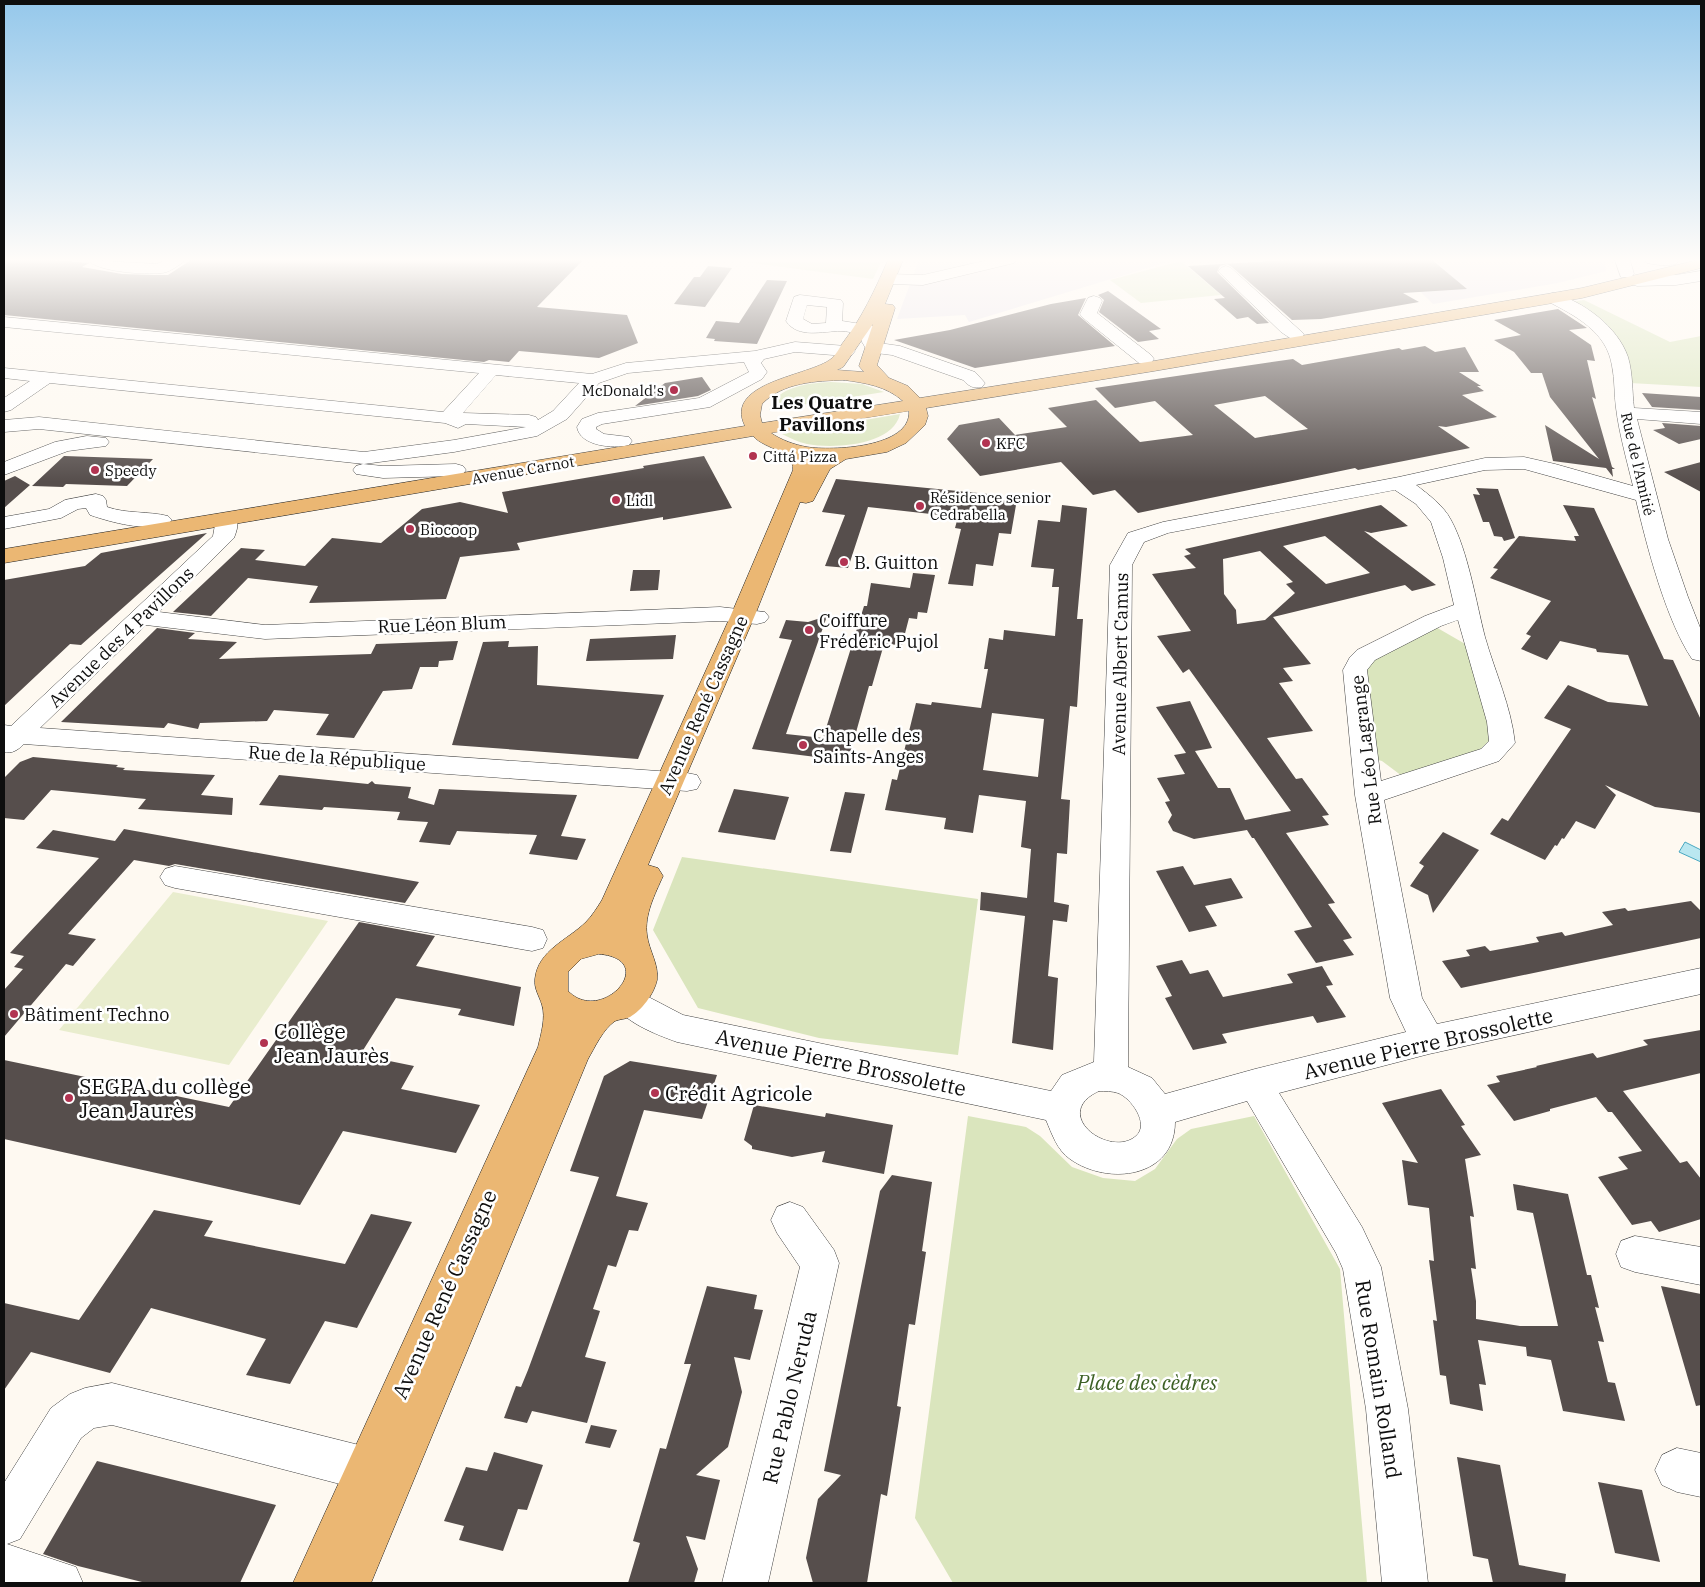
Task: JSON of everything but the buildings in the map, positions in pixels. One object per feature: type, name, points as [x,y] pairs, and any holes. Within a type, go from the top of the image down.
[{"type":"main road","points":[[859,334],[837,363],[829,368],[779,385],[762,395],[752,407],[753,425],[771,441],[792,449],[816,453],[841,454],[883,447],[904,437],[916,424],[918,410],[912,399],[883,382],[868,366],[878,334]]},
{"type":"main road","points":[[912,399],[976,383],[1145,359],[1296,334]]},
{"type":"main road","points":[[912,399],[1324,334]]},
{"type":"main road","points":[[802,378],[844,375],[883,382]]},
{"type":"main road","name":"Avenue Carnot","points":[[4,556],[227,519],[822,413],[912,399]]},
{"type":"main road","name":"Avenue Carnot","points":[[4,546],[622,441],[753,425]]},
{"type":"main road","name":"Avenue René Cassagne","points":[[750,616],[803,470],[804,463],[800,456],[792,449]]},
{"type":"main road","name":"Avenue René Cassagne","points":[[316,1583],[554,1047],[560,1019],[558,1002],[552,992],[550,980],[554,969],[561,958],[595,931],[615,906],[678,781],[750,616],[817,471],[830,459],[841,454]]},
{"type":"main road","name":"Avenue René Cassagne","points":[[348,1583],[574,1053],[591,1025],[638,990],[642,977],[642,964],[636,954],[631,934],[635,907],[678,781]]},
{"type":"main road","name":"Avenue René Cassagne","points":[[572,950],[586,943],[600,941],[614,942],[627,946],[636,954]]},
{"type":"main road","points":[[558,1002],[566,1009],[577,1013],[615,1007]]},
{"type":"street","points":[[68,334],[488,374],[448,418]]},
{"type":"street","points":[[129,334],[593,379]]},
{"type":"street","points":[[869,334],[870,342],[874,348],[894,350],[969,376],[976,383]]},
{"type":"street","points":[[1113,334],[1145,359]]},
{"type":"street","name":"Rue de l'Amitié","points":[[1606,334],[1612,342],[1620,364],[1625,413],[1663,562],[1685,623],[1701,654]]},
{"type":"street","points":[[4,426],[39,423],[355,458],[463,444],[530,432],[560,415],[593,379],[614,371],[643,365],[753,359],[805,347],[846,351]]},
{"type":"street","points":[[622,441],[592,436],[587,432],[586,427],[589,423],[598,419],[704,403],[714,399],[756,375],[758,372],[753,359]]},
{"type":"street","points":[[4,373],[448,418],[529,422],[552,414],[569,404]]},
{"type":"street","points":[[4,406],[46,378]]},
{"type":"street","points":[[1625,413],[1701,418]]},
{"type":"street","points":[[434,447],[452,441],[462,430],[463,427],[459,423],[448,418]]},
{"type":"street","points":[[4,439],[25,430],[57,426]]},
{"type":"street","points":[[4,469],[67,445],[88,441],[383,472],[456,470]]},
{"type":"street","points":[[4,455],[16,457],[41,454]]},
{"type":"street","name":"Avenue Albert Camus","points":[[1111,1076],[1122,565],[1136,538],[1163,528],[1399,483],[1485,464],[1524,463],[1645,496]]},
{"type":"street","points":[[1369,795],[1490,755],[1502,743],[1500,722],[1474,640],[1454,558],[1441,520],[1423,500],[1399,483]]},
{"type":"street","points":[[4,523],[54,514],[72,504],[96,500],[97,511],[114,517],[130,520],[161,520]]},
{"type":"street","name":"Avenue des 4 Pavillons","points":[[8,740],[142,617],[223,538],[227,519]]},
{"type":"street","name":"Rue Léo Lagrange","points":[[1429,1040],[1413,1014],[1406,998],[1369,795],[1354,670],[1366,655],[1433,621],[1467,608]]},
{"type":"street","name":"Rue Léon Blum","points":[[142,617],[265,632],[402,625],[720,614],[750,616]]},
{"type":"street","name":"Rue de la République","points":[[8,740],[678,781]]},
{"type":"street","points":[[175,876],[532,939]]},
{"type":"street","name":"Avenue Pierre Brossolette","points":[[1156,1112],[1255,1084],[1429,1040],[1701,981]]},
{"type":"street","name":"Avenue Pierre Brossolette","points":[[615,1007],[652,1016],[677,1028],[1062,1108]]},
{"type":"street","points":[[1096,1076],[1111,1076],[1126,1080],[1139,1088],[1150,1099],[1156,1112],[1158,1127],[1154,1140],[1145,1152],[1131,1158],[1114,1160],[1097,1157],[1082,1148],[1070,1136],[1063,1122],[1062,1108],[1069,1091],[1083,1079],[1096,1076]]},
{"type":"street","name":"Rue Romain Rolland","points":[[1255,1084],[1349,1240],[1362,1267],[1387,1409],[1405,1583]]},
{"type":"street","name":"Rue Pablo Neruda","points":[[746,1583],[820,1263],[790,1220]]},
{"type":"street","points":[[1635,1254],[1701,1266]]},
{"type":"street","points":[[4,1523],[66,1423],[85,1409],[112,1404],[366,1469]]},
{"type":"street","points":[[4,1566],[60,1583]]},
{"type":"green space","points":[[1605,334],[1654,334],[1670,342],[1701,336],[1701,387],[1630,383],[1624,352]]},
{"type":"green space","points":[[813,383],[862,384],[884,392],[769,410],[773,402],[786,391]]},
{"type":"green space","points":[[900,414],[895,425],[886,433],[861,443],[832,446],[807,444],[782,434]]},
{"type":"green space","points":[[1434,626],[1467,645],[1494,724],[1489,744],[1478,754],[1406,779],[1378,760],[1363,670],[1377,656]]},
{"type":"green space","points":[[682,857],[978,899],[958,1055],[819,1038],[698,1008],[653,930]]},
{"type":"green space","points":[[173,892],[328,921],[229,1065],[59,1030]]},
{"type":"green space","name":"Place des cèdres","points":[[968,1116],[1026,1127],[1040,1136],[1072,1167],[1103,1178],[1135,1181],[1155,1169],[1177,1139],[1191,1129],[1254,1116],[1340,1269],[1367,1583],[953,1583],[915,1518]]},
{"type":"water","points":[[1685,842],[1701,850],[1701,862],[1679,852]]},
{"type":"place","name":"McDonald's","points":[[674,390]]},
{"type":"place","name":"KFC","points":[[986,443]]},
{"type":"place","name":"Cittá Pizza","points":[[753,456]]},
{"type":"place","name":"Speedy","points":[[95,470]]},
{"type":"place","name":"Lidl","points":[[616,500]]},
{"type":"place","name":"Résidence senior Cedrabella","points":[[920,506]]},
{"type":"place","name":"Biocoop","points":[[410,529]]},
{"type":"place","name":"B. Guitton","points":[[844,562]]},
{"type":"place","name":"Coiffure Frédéric Pujol","points":[[809,630]]},
{"type":"place","name":"Chapelle des Saints-Anges","points":[[803,745]]},
{"type":"place","name":"Bâtiment Techno","points":[[14,1014]]},
{"type":"place","name":"Collège Jean Jaurès","points":[[264,1043]]},
{"type":"place","name":"Crédit Agricole","points":[[655,1093]]},
{"type":"place","name":"SEGPA du collège Jean Jaurès","points":[[69,1098]]},
{"type":"district","name":"Les Quatre Pavillons","points":[[822,413]]}]
